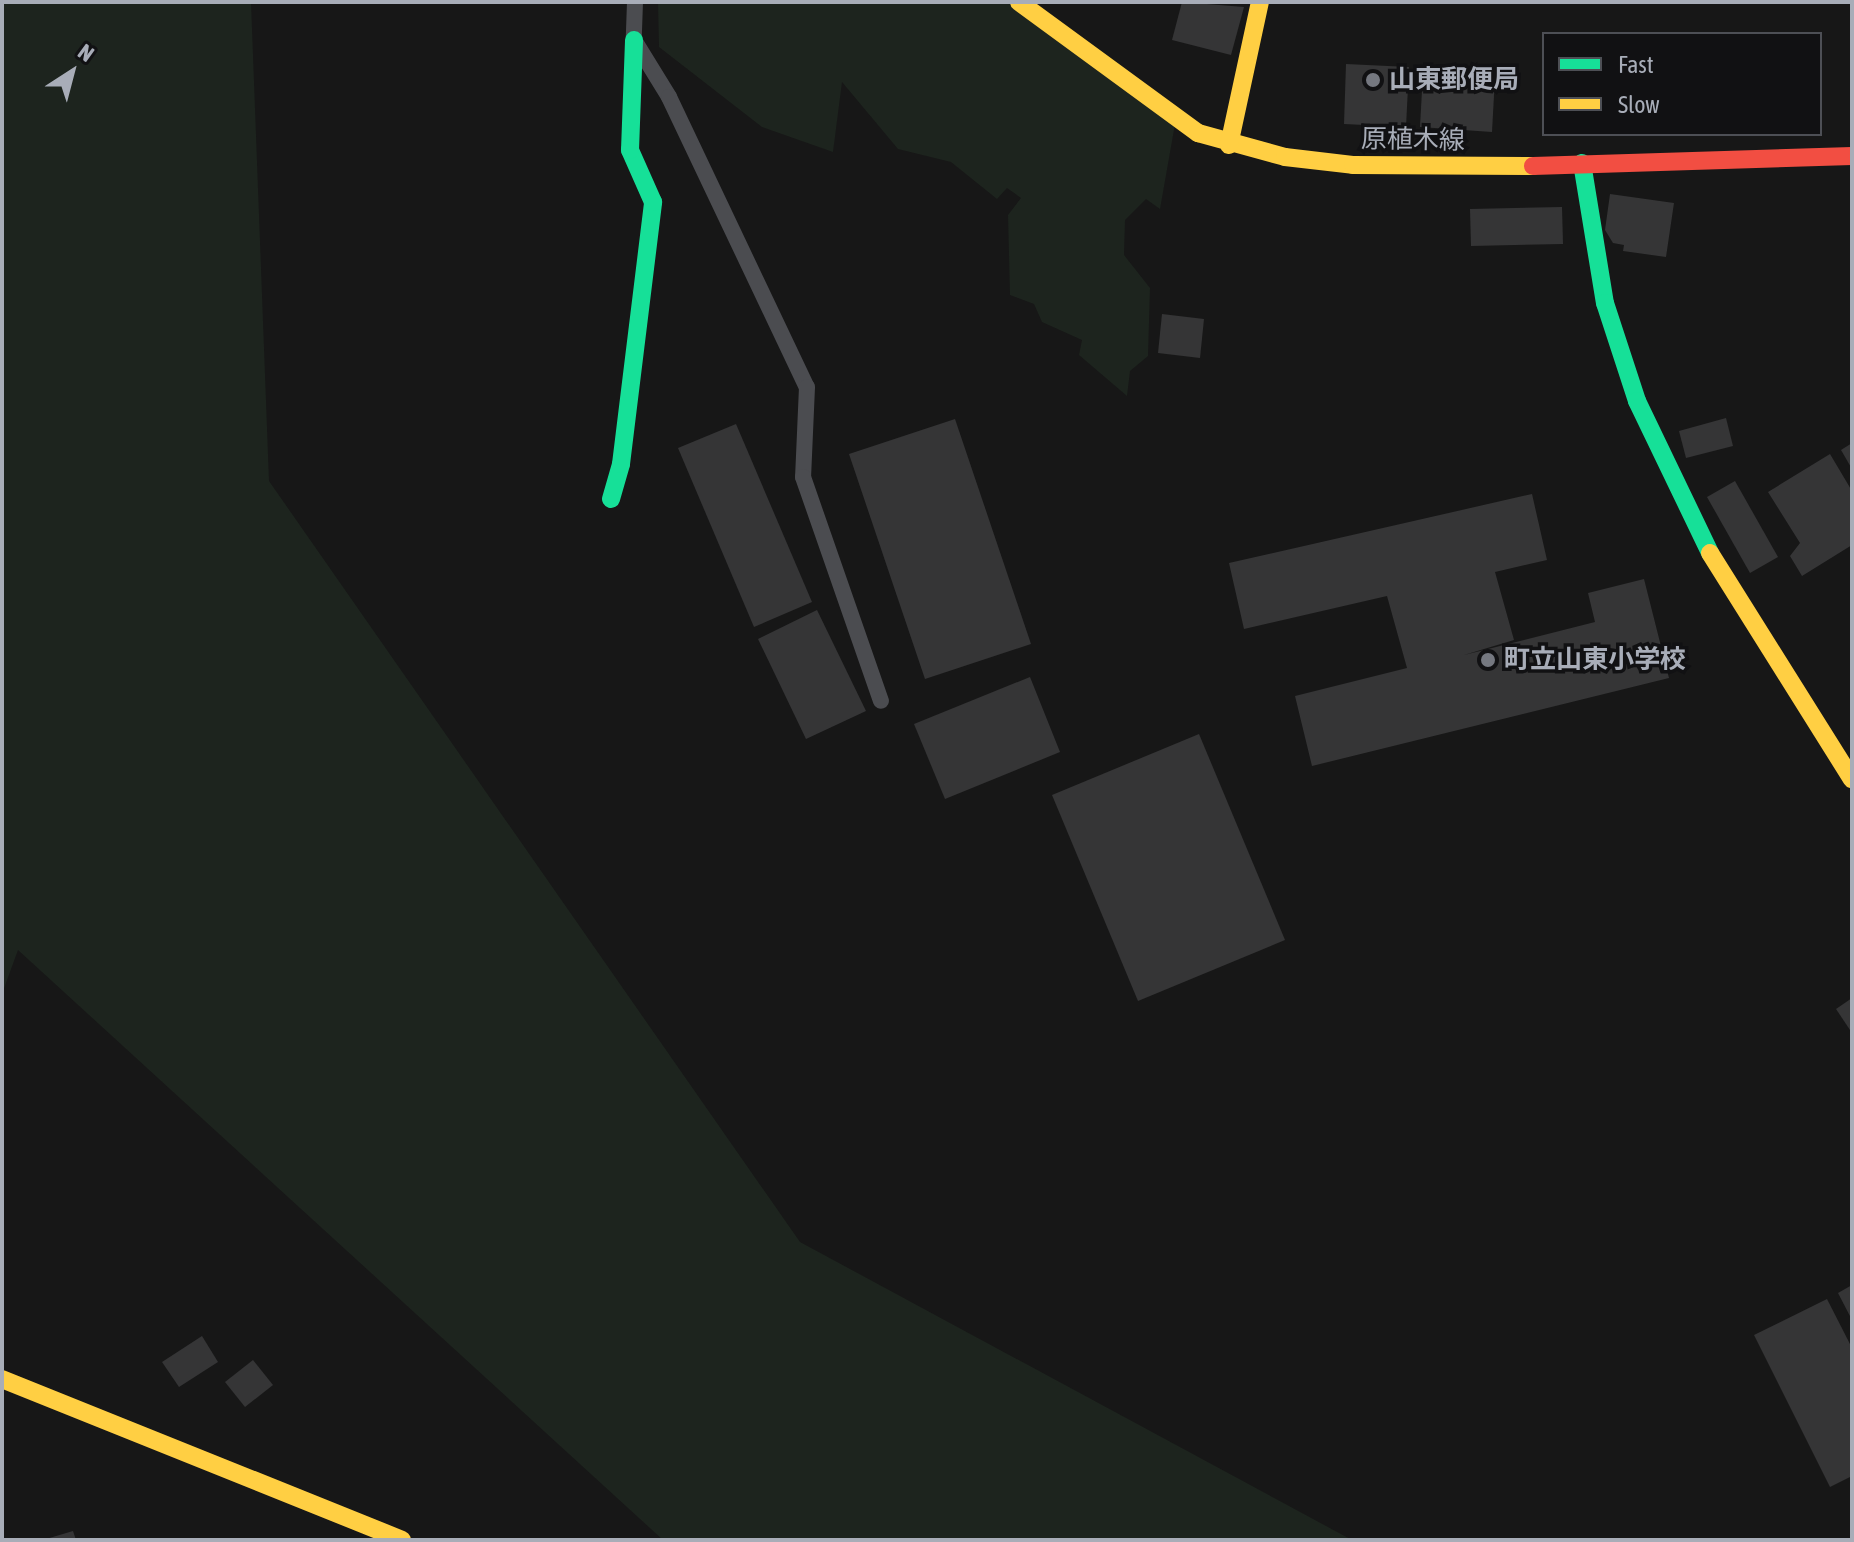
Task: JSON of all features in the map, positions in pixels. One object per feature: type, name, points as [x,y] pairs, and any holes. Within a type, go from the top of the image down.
[{"type":"street","name":"原植木線","points":[[1019,2],[1198,133],[1229,145],[1353,165],[1852,156]]},
{"type":"street","points":[[1229,145],[1260,2]]},
{"type":"street","points":[[611,499],[621,464],[653,202],[630,150],[634,40]]},
{"type":"street","points":[[1582,163],[1605,303],[1637,401],[1720,573],[1852,779]]},
{"type":"street","points":[[2,1379],[402,1540]]},
{"type":"lane","points":[[635,2],[634,40],[669,97],[807,387],[803,477],[881,701]]},
{"type":"shaded area","points":[[2,2],[251,2],[269,481],[800,1242],[1352,1540],[663,1540],[18,950],[2,994]]},
{"type":"shaded area","points":[[658,2],[1013,2],[1175,124],[1160,209],[1146,199],[1125,220],[1124,255],[1150,288],[1148,356],[1130,371],[1127,396],[1079,355],[1082,340],[1042,322],[1034,304],[1010,295],[1008,215],[1021,198],[1007,188],[997,199],[951,162],[898,149],[842,82],[833,152],[762,127],[659,47]]},
{"type":"building","points":[[1182,2],[1244,7],[1231,55],[1172,40]]},
{"type":"building","points":[[1346,64],[1409,67],[1406,127],[1344,124]]},
{"type":"building","points":[[1423,72],[1495,77],[1492,132],[1420,127]]},
{"type":"building","points":[[1610,194],[1674,203],[1666,257],[1623,251],[1624,245],[1613,243],[1605,230]]},
{"type":"building","points":[[1562,207],[1563,244],[1471,246],[1470,209]]},
{"type":"building","points":[[1162,314],[1204,319],[1200,358],[1158,353]]},
{"type":"building","points":[[1726,418],[1733,446],[1686,458],[1679,431]]},
{"type":"building","points":[[955,419],[1031,644],[925,679],[849,454]]},
{"type":"building","points":[[736,424],[812,602],[754,627],[678,448]]},
{"type":"building","points":[[1852,443],[1852,469],[1841,450]]},
{"type":"building","points":[[1830,454],[1852,491],[1852,545],[1802,576],[1790,556],[1800,543],[1768,492]]},
{"type":"building","points":[[1735,481],[1778,557],[1750,573],[1707,497]]},
{"type":"building","points":[[1532,494],[1547,560],[1495,572],[1514,640],[1464,655],[1595,622],[1588,593],[1644,579],[1669,678],[1312,766],[1295,696],[1407,668],[1387,596],[1244,629],[1229,563]]},
{"type":"building","points":[[817,610],[866,711],[806,739],[758,639]]},
{"type":"building","points":[[1030,677],[1060,752],[945,799],[914,724]]},
{"type":"building","points":[[1199,734],[1285,940],[1138,1001],[1052,795]]},
{"type":"building","points":[[1852,998],[1852,1033],[1836,1009]]},
{"type":"building","points":[[1852,1285],[1852,1320],[1838,1293]]},
{"type":"building","points":[[1827,1299],[1852,1348],[1852,1476],[1830,1487],[1754,1335]]},
{"type":"building","points":[[202,1336],[218,1362],[179,1387],[162,1362]]},
{"type":"building","points":[[253,1360],[273,1385],[245,1407],[225,1382]]},
{"type":"building","points":[[73,1531],[76,1540],[46,1540],[46,1539]]},
{"type":"traffic: fast","points":[[611,499],[621,464],[653,202],[630,150],[634,40]]},
{"type":"traffic: fast","points":[[1582,163],[1605,303],[1637,401],[1710,553]]},
{"type":"traffic: slow","points":[[1019,2],[1198,133],[1285,157],[1353,165],[1533,166]]},
{"type":"traffic: slow","points":[[1229,145],[1260,2]]},
{"type":"traffic: slow","points":[[1710,553],[1852,779]]},
{"type":"traffic: slow","points":[[2,1379],[402,1540]]},
{"type":"traffic: jam","points":[[1533,166],[1852,156]]},
{"type":"place","name":"山東郵便局","points":[[1373,80]]},
{"type":"place","name":"町立山東小学校","points":[[1488,660]]}]
